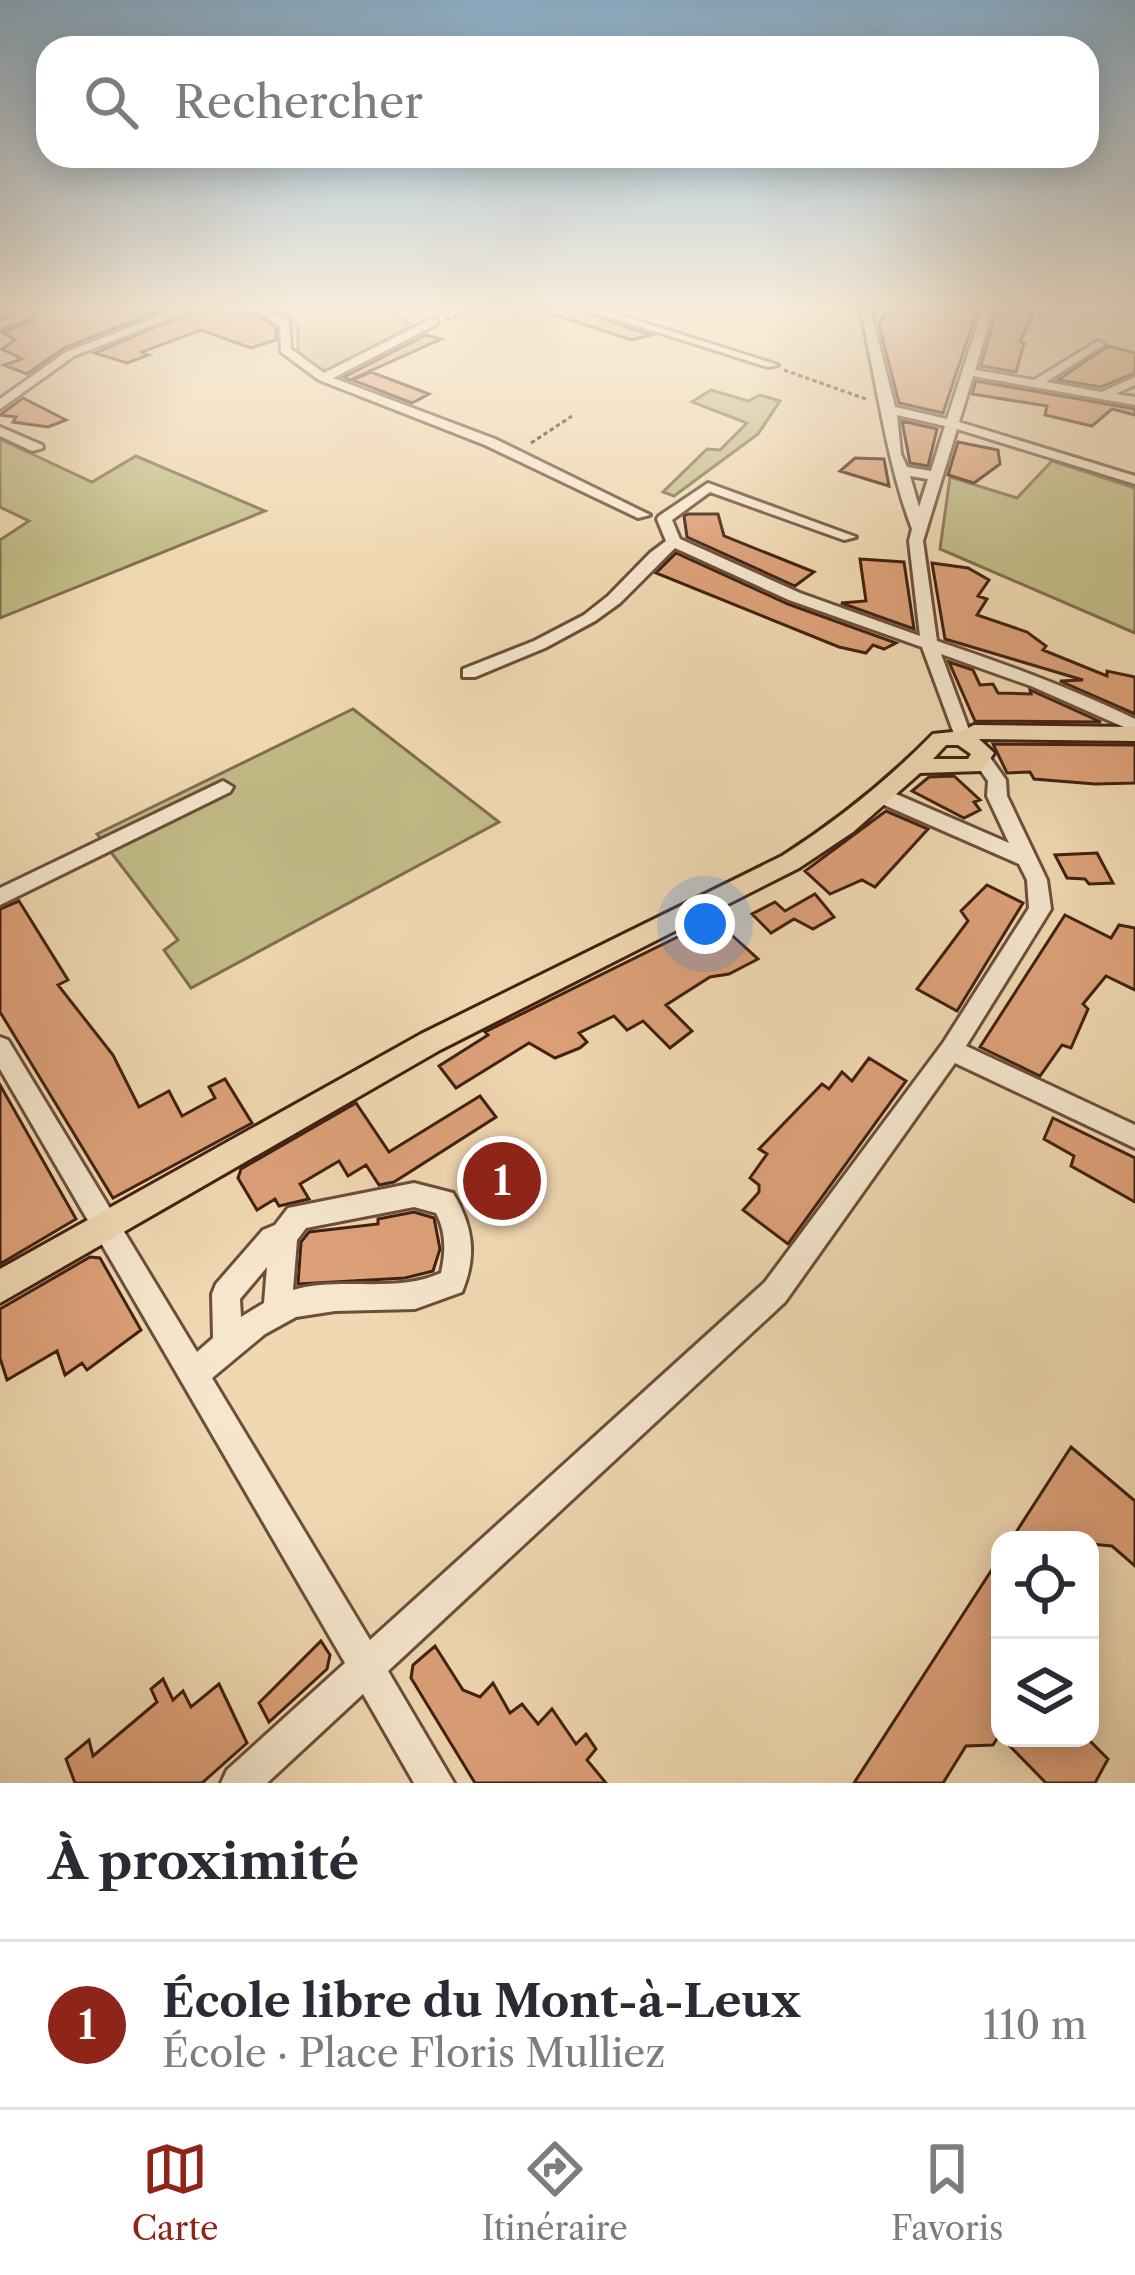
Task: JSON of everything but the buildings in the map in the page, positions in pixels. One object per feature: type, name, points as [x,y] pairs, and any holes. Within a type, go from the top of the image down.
[{"type":"main road","points":[[0,1288],[492,1010],[809,855],[882,796],[955,752],[1008,735],[1135,730]]},
{"type":"street","points":[[357,391],[514,453],[643,515]]},
{"type":"street","points":[[884,391],[894,454],[919,527]]},
{"type":"street","points":[[240,1783],[775,1292],[951,1050],[1040,909],[1037,880],[998,796],[955,752],[953,714],[929,643],[916,542],[962,391]]},
{"type":"street","points":[[1094,391],[1135,401]]},
{"type":"street","points":[[1107,393],[1111,391]]},
{"type":"street","points":[[888,407],[1135,481]]},
{"type":"street","points":[[0,431],[31,445],[46,434]]},
{"type":"street","points":[[902,470],[934,476]]},
{"type":"street","points":[[849,537],[708,487],[664,518],[674,542],[820,607],[1030,676],[1135,730]]},
{"type":"street","points":[[469,673],[563,635],[608,605],[661,549],[674,542]]},
{"type":"street","points":[[0,897],[223,787]]},
{"type":"street","points":[[882,796],[1024,858]]},
{"type":"street","points":[[0,1047],[435,1783]]},
{"type":"street","points":[[951,1050],[1135,1137]]},
{"type":"street","points":[[195,1373],[277,1312],[299,1302],[431,1295],[452,1282],[460,1256],[459,1227],[444,1202],[414,1196],[298,1216],[284,1235],[277,1312]]},
{"type":"street","points":[[228,1346],[226,1294],[272,1238],[284,1235]]},
{"type":"path","points":[[844,391],[888,407]]},
{"type":"path","points":[[514,453],[572,416]]},
{"type":"shaded area","points":[[709,391],[748,401],[760,395],[780,401],[758,434],[674,496],[663,492],[707,449],[720,450],[747,423],[692,402]]},
{"type":"shaded area","points":[[0,439],[92,482],[136,456],[265,511],[0,618],[0,540],[29,521],[0,507]]},
{"type":"shaded area","points":[[1052,461],[1135,488],[1135,633],[940,549],[950,477],[1017,498]]},
{"type":"shaded area","points":[[353,709],[499,822],[191,988],[164,950],[178,940],[97,834]]},
{"type":"place","name":"École libre du Mont-à-Leux","points":[[502,1181]]}]
